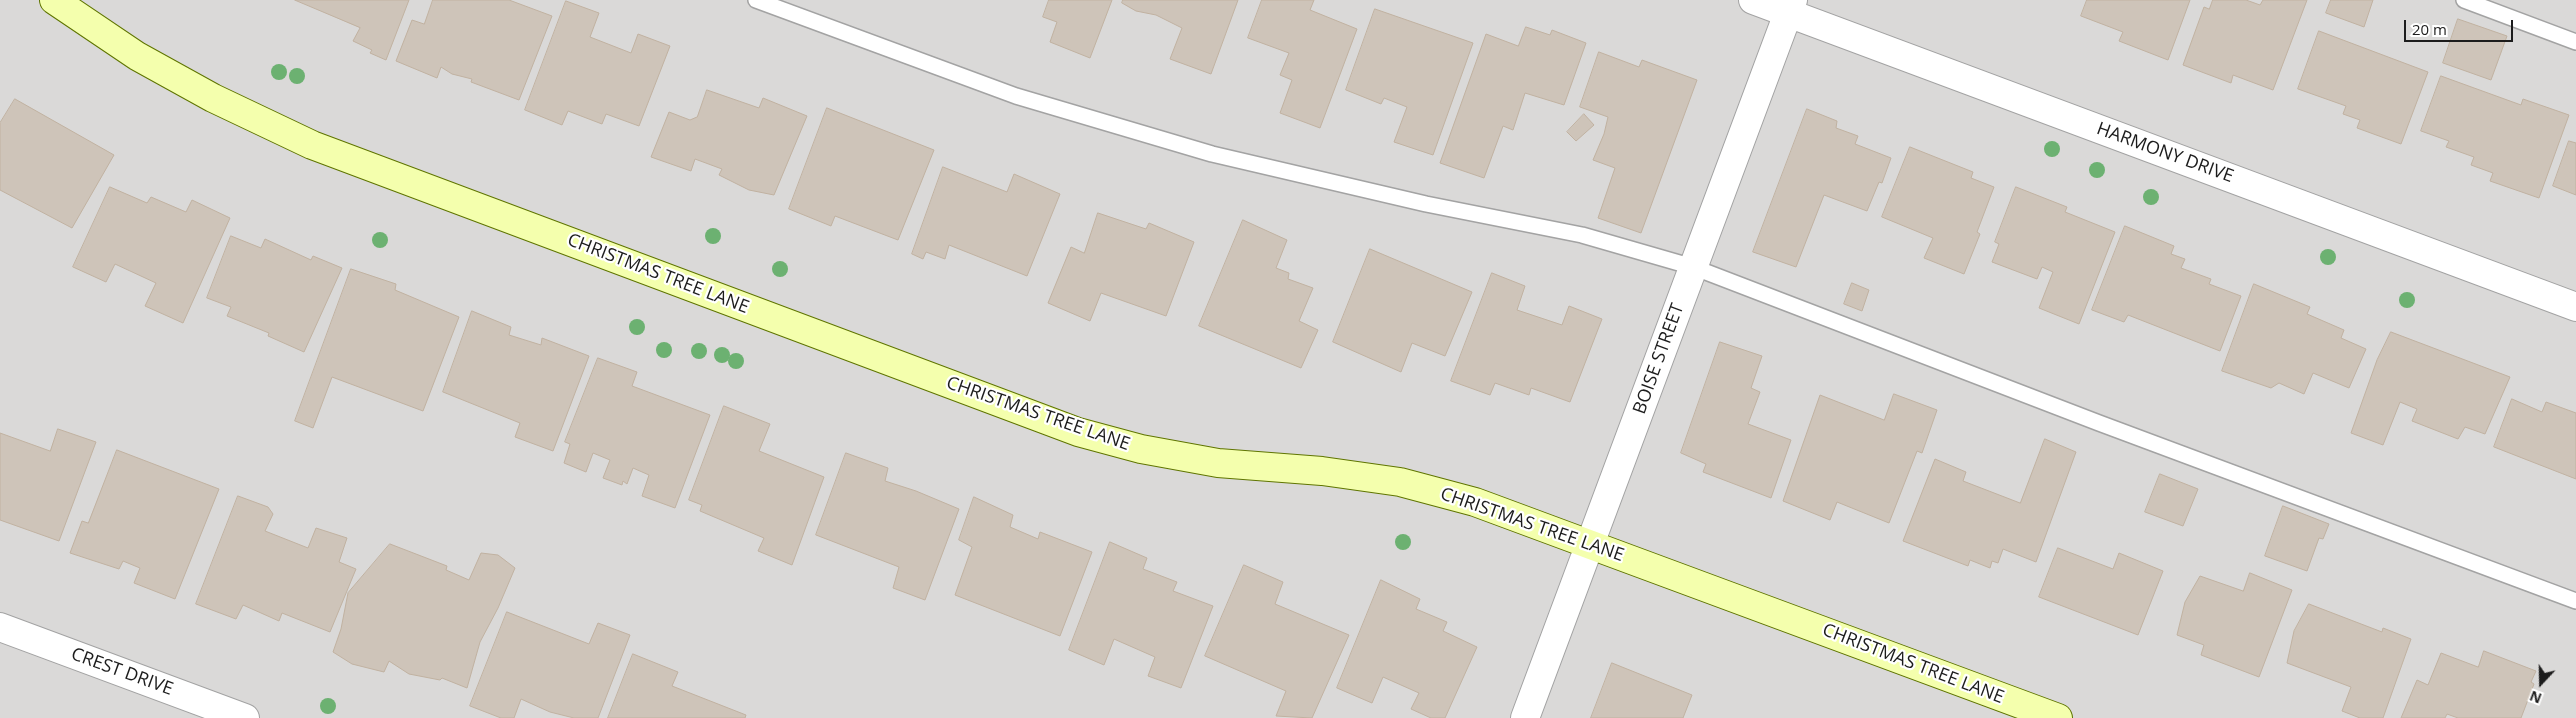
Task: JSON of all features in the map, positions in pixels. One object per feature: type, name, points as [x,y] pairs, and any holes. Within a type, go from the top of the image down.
[{"type":"street","name":"CHRISTMAS TREE LANE","points":[[54,0],[137,56],[213,98],[312,145],[1078,432],[1141,449],[1218,463],[1322,471],[1400,482],[1476,502],[2058,718]]},
{"type":"street","name":"HARMONY DRIVE","points":[[1753,0],[1790,6],[2576,307]]},
{"type":"street","name":"BOISE STREET","points":[[1525,718],[1790,6]]},
{"type":"street","name":"CREST DRIVE","points":[[0,627],[245,718]]},
{"type":"lane","points":[[756,0],[1016,96],[1212,154],[1426,204],[1582,235],[1693,267],[2099,423],[2576,601]]},
{"type":"lane","points":[[2464,0],[2576,42]]},
{"type":"shaded area","points":[[0,0],[2576,0],[2576,718],[0,718]]},
{"type":"building","points":[[295,0],[409,0],[386,60],[370,53],[372,50],[353,41],[360,28]]},
{"type":"building","points":[[433,0],[509,0],[552,16],[519,100],[471,82],[472,79],[452,74],[441,67],[437,78],[396,61],[412,20],[424,24]]},
{"type":"building","points":[[1049,0],[1112,0],[1090,58],[1050,42],[1057,22],[1043,17]]},
{"type":"building","points":[[1123,0],[1238,0],[1211,74],[1170,59],[1182,28],[1156,15],[1136,11],[1122,3]]},
{"type":"building","points":[[1262,0],[1314,0],[1310,10],[1357,29],[1320,128],[1280,113],[1292,80],[1280,75],[1289,53],[1248,38]]},
{"type":"building","points":[[2087,0],[2190,0],[2168,60],[2119,41],[2123,32],[2081,16]]},
{"type":"building","points":[[2213,0],[2246,0],[2260,5],[2263,0],[2307,0],[2273,90],[2233,75],[2231,83],[2183,65],[2204,7],[2209,9]]},
{"type":"building","points":[[2331,0],[2373,0],[2364,27],[2326,13]]},
{"type":"building","points":[[566,1],[599,13],[590,37],[631,53],[638,34],[670,46],[639,126],[606,114],[602,124],[568,111],[562,125],[525,110]]},
{"type":"building","points":[[1375,9],[1473,43],[1433,155],[1394,142],[1407,107],[1384,98],[1381,104],[1346,90]]},
{"type":"building","points":[[2458,19],[2507,36],[2491,80],[2443,63]]},
{"type":"building","points":[[1526,27],[1550,35],[1552,30],[1586,43],[1564,105],[1525,93],[1513,130],[1503,126],[1484,178],[1440,163],[1486,34],[1518,46]]},
{"type":"building","points":[[2319,31],[2428,72],[2401,144],[2357,128],[2360,120],[2343,114],[2346,106],[2298,89]]},
{"type":"building","points":[[1599,52],[1639,67],[1642,60],[1697,80],[1641,233],[1598,218],[1615,168],[1593,160],[1604,134],[1608,117],[1580,107]]},
{"type":"building","points":[[2441,76],[2521,105],[2523,99],[2569,115],[2539,198],[2490,181],[2493,173],[2471,165],[2474,157],[2446,147],[2449,141],[2421,131]]},
{"type":"building","points":[[707,90],[759,108],[763,98],[807,116],[774,195],[749,190],[719,175],[722,169],[695,159],[691,171],[651,157],[669,112],[690,120],[697,117]]},
{"type":"building","points":[[15,99],[114,155],[72,228],[0,190],[0,123]]},
{"type":"building","points":[[827,108],[934,150],[898,240],[835,216],[831,226],[789,209]]},
{"type":"building","points":[[1807,109],[1837,121],[1836,128],[1858,136],[1855,144],[1891,158],[1882,183],[1879,182],[1867,211],[1824,195],[1796,267],[1753,252]]},
{"type":"building","points":[[1584,114],[1594,125],[1576,141],[1567,132]]},
{"type":"building","points":[[2569,141],[2576,143],[2576,195],[2553,186]]},
{"type":"building","points":[[1910,147],[1973,172],[1971,178],[1994,187],[1977,232],[1980,234],[1964,274],[1924,258],[1933,238],[1882,217]]},
{"type":"building","points":[[943,167],[1007,192],[1014,174],[1060,194],[1027,276],[949,245],[945,259],[926,252],[923,259],[912,254]]},
{"type":"building","points":[[110,187],[147,203],[151,197],[186,212],[192,200],[230,218],[183,323],[145,306],[156,283],[115,264],[106,282],[73,267]]},
{"type":"building","points":[[2016,187],[2067,207],[2065,212],[2115,232],[2079,324],[2039,308],[2053,272],[2042,267],[2037,279],[1992,262],[1999,244],[1995,242]]},
{"type":"building","points":[[1098,213],[1146,229],[1149,223],[1194,242],[1166,316],[1101,293],[1090,321],[1048,303],[1071,247],[1084,253]]},
{"type":"building","points":[[1243,220],[1287,240],[1276,268],[1289,273],[1288,279],[1313,288],[1299,321],[1318,330],[1301,368],[1199,326]]},
{"type":"building","points":[[2125,226],[2174,246],[2171,254],[2185,259],[2181,268],[2211,279],[2209,284],[2241,296],[2220,351],[2128,315],[2124,322],[2092,310]]},
{"type":"building","points":[[231,236],[261,248],[265,239],[311,260],[313,256],[342,268],[304,352],[268,336],[269,333],[227,316],[231,307],[207,298]]},
{"type":"building","points":[[1370,249],[1472,292],[1445,356],[1412,343],[1401,372],[1333,342]]},
{"type":"building","points":[[351,269],[396,284],[395,290],[459,317],[423,411],[332,377],[313,428],[295,421]]},
{"type":"building","points":[[1492,273],[1525,286],[1517,310],[1562,325],[1569,306],[1602,319],[1570,402],[1531,388],[1529,395],[1495,383],[1490,395],[1451,381]]},
{"type":"building","points":[[1852,283],[1869,290],[1862,311],[1844,304]]},
{"type":"building","points":[[2254,284],[2310,307],[2307,314],[2344,330],[2341,338],[2366,349],[2349,388],[2313,373],[2304,394],[2279,383],[2271,388],[2222,371]]},
{"type":"building","points":[[472,311],[511,327],[509,335],[541,345],[542,338],[589,356],[553,451],[515,437],[520,423],[443,392]]},
{"type":"building","points":[[2391,332],[2510,377],[2485,434],[2465,427],[2458,439],[2412,421],[2417,409],[2400,402],[2383,445],[2351,433],[2377,360]]},
{"type":"building","points":[[1720,342],[1762,356],[1751,388],[1760,392],[1748,424],[1791,440],[1771,498],[1703,472],[1706,464],[1681,453]]},
{"type":"building","points":[[598,358],[637,372],[632,386],[710,415],[675,508],[642,496],[649,475],[633,468],[627,484],[623,481],[622,485],[603,478],[610,460],[593,453],[586,472],[564,463],[570,444],[565,442]]},
{"type":"building","points":[[1894,394],[1937,410],[1922,453],[1917,451],[1889,523],[1837,502],[1830,520],[1783,501],[1820,395],[1884,420]]},
{"type":"building","points":[[2512,399],[2542,412],[2546,402],[2576,413],[2576,479],[2494,447]]},
{"type":"building","points":[[724,406],[770,424],[759,451],[824,477],[792,565],[758,551],[764,538],[700,511],[702,505],[689,500]]},
{"type":"building","points":[[58,429],[96,442],[59,541],[0,520],[0,433],[50,451]]},
{"type":"building","points":[[2045,439],[2076,452],[2036,562],[2003,549],[1998,563],[1992,561],[1990,568],[1970,560],[1968,566],[1903,541],[1935,459],[1966,472],[1963,481],[2020,503]]},
{"type":"building","points":[[117,450],[219,489],[175,599],[134,583],[140,568],[123,561],[119,569],[70,553],[82,521],[88,523]]},
{"type":"building","points":[[846,453],[888,468],[885,481],[916,491],[959,509],[925,600],[893,588],[899,567],[816,535]]},
{"type":"building","points":[[2160,474],[2198,489],[2183,526],[2145,512]]},
{"type":"building","points":[[238,496],[268,507],[273,514],[265,531],[308,548],[316,528],[347,538],[339,562],[356,569],[330,632],[282,613],[279,621],[243,605],[236,619],[196,604]]},
{"type":"building","points":[[974,497],[1013,515],[1010,527],[1038,539],[1040,532],[1092,552],[1060,636],[955,595],[972,547],[959,540]]},
{"type":"building","points":[[2283,506],[2329,524],[2323,539],[2319,538],[2307,571],[2265,556]]},
{"type":"building","points":[[1110,542],[1147,558],[1143,569],[1177,582],[1173,591],[1213,606],[1181,688],[1148,676],[1155,657],[1114,639],[1104,665],[1069,650]]},
{"type":"building","points":[[390,544],[447,566],[446,570],[469,580],[481,553],[498,555],[515,568],[498,608],[480,642],[467,688],[442,678],[440,680],[409,674],[389,661],[384,672],[352,664],[333,652],[341,629],[348,593]]},
{"type":"building","points":[[2058,548],[2113,569],[2119,553],[2163,571],[2138,635],[2039,597]]},
{"type":"building","points":[[1244,565],[1283,582],[1275,604],[1349,635],[1312,718],[1276,716],[1286,691],[1205,656]]},
{"type":"building","points":[[2250,573],[2292,590],[2259,677],[2201,655],[2204,645],[2177,635],[2185,602],[2200,576],[2243,591]]},
{"type":"building","points":[[1381,580],[1420,599],[1416,609],[1447,622],[1443,631],[1477,647],[1445,718],[1431,718],[1411,709],[1419,693],[1383,677],[1372,703],[1337,688]]},
{"type":"building","points":[[2309,604],[2382,632],[2383,628],[2411,639],[2383,718],[2360,718],[2342,711],[2351,687],[2287,663],[2294,631]]},
{"type":"building","points":[[507,612],[589,644],[598,623],[630,635],[598,718],[574,718],[550,712],[521,699],[514,718],[501,718],[470,706]]},
{"type":"building","points":[[2484,651],[2536,671],[2531,682],[2534,684],[2521,718],[2458,718],[2447,714],[2445,718],[2401,718],[2417,680],[2428,685],[2441,653],[2478,667]]},
{"type":"building","points":[[633,654],[678,672],[672,686],[746,715],[745,718],[608,718]]},
{"type":"building","points":[[1612,663],[1692,695],[1683,718],[1591,718]]}]
